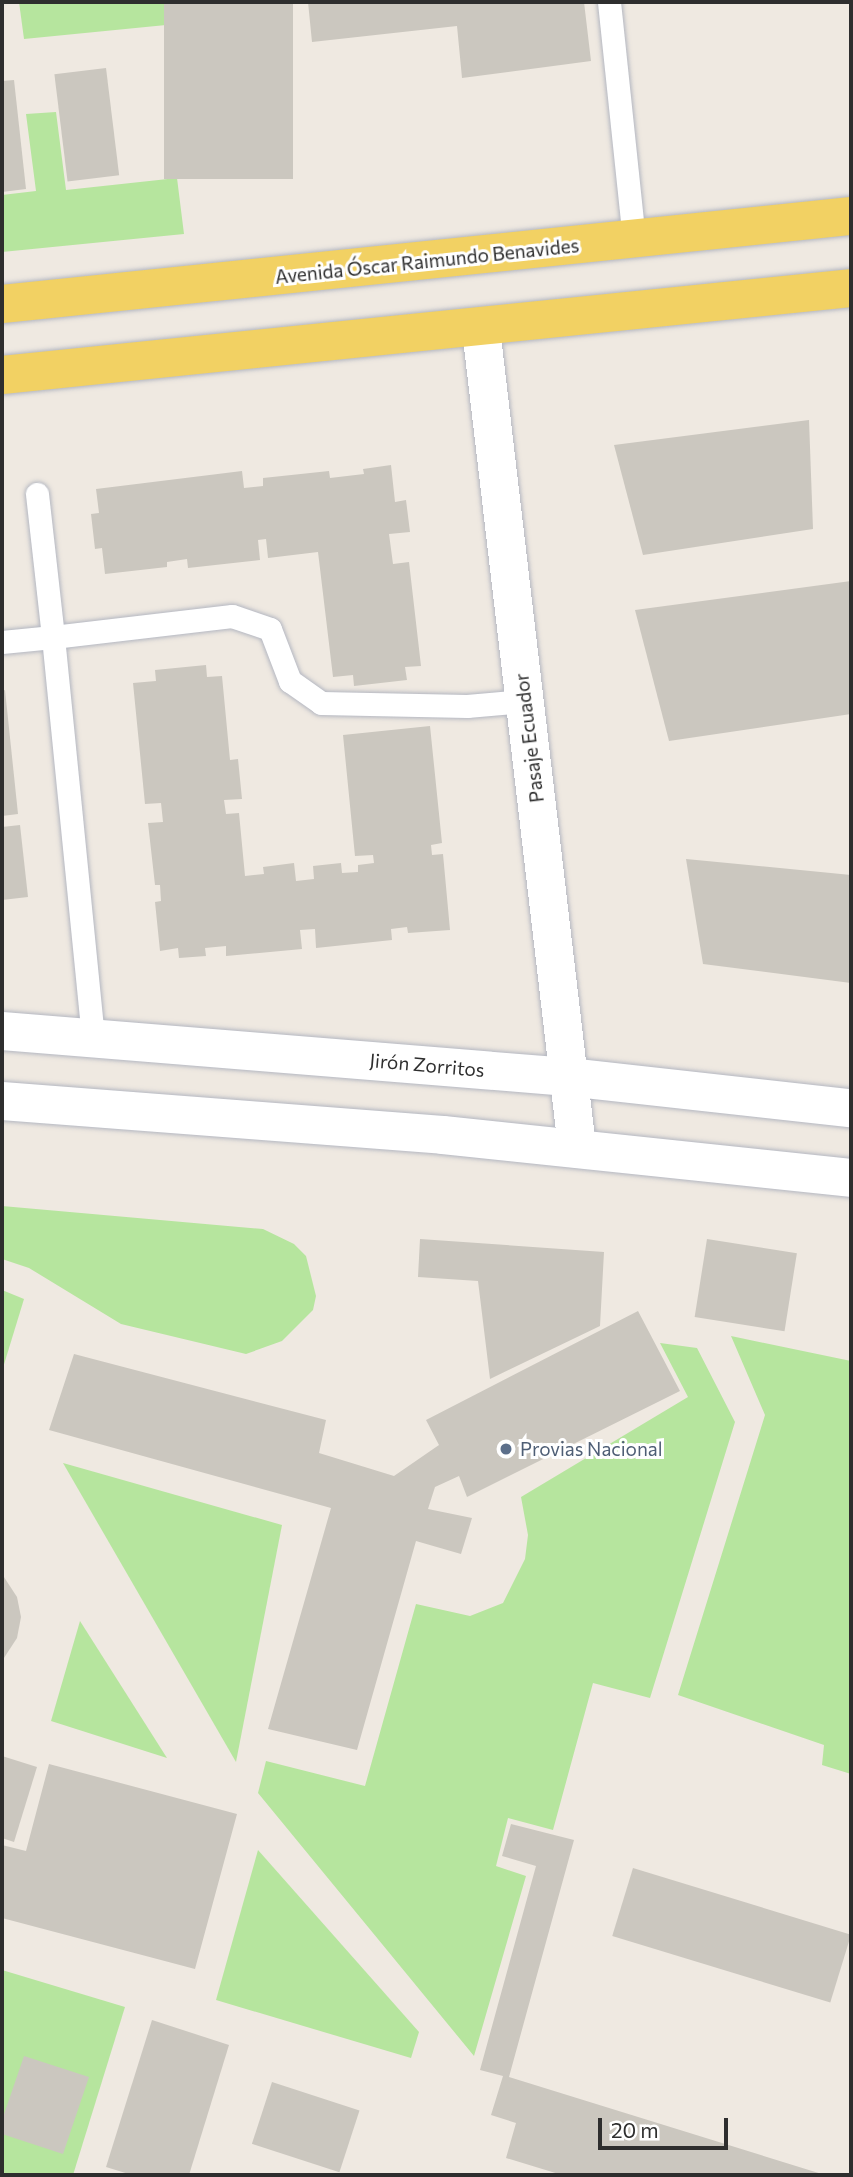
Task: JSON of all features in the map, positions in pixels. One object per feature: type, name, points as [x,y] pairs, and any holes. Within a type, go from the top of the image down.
[{"type":"main road","name":"Avenida Óscar Raimundo Benavides","points":[[2,304],[851,216]]},
{"type":"main road","points":[[2,374],[481,329],[851,288]]},
{"type":"main road","name":"Pasaje Ecuador","points":[[481,329],[577,1148]]},
{"type":"main road","name":"Jirón Zorritos","points":[[2,1031],[93,1036],[568,1077],[851,1108]]},
{"type":"main road","points":[[2,1101],[577,1148],[851,1178]]},
{"type":"lane","points":[[609,2],[634,240]]},
{"type":"lane","points":[[37,495],[93,1036]]},
{"type":"lane","points":[[2,642],[232,615],[270,628],[290,681],[321,703],[467,706],[524,701]]},
{"type":"green space","points":[[19,2],[164,2],[166,25],[24,39]]},
{"type":"green space","points":[[56,112],[66,190],[177,178],[184,234],[2,252],[2,195],[36,191],[26,114]]},
{"type":"green space","points":[[2,1206],[263,1229],[294,1244],[306,1256],[316,1296],[313,1310],[282,1341],[246,1354],[121,1324],[29,1268],[2,1259]]},
{"type":"green space","points":[[2,1290],[24,1299],[2,1371]]},
{"type":"green space","points":[[731,1336],[851,1361],[851,1774],[822,1765],[824,1745],[678,1695],[765,1415]]},
{"type":"green space","points":[[660,1343],[697,1348],[735,1422],[650,1698],[593,1683],[553,1830],[508,1818],[496,1866],[526,1876],[474,2056],[258,1793],[266,1761],[365,1786],[416,1604],[470,1616],[503,1603],[525,1559],[528,1535],[521,1497],[688,1397]]},
{"type":"green space","points":[[63,1463],[282,1525],[236,1762]]},
{"type":"green space","points":[[80,1621],[167,1758],[51,1721]]},
{"type":"green space","points":[[258,1850],[419,2032],[411,2058],[216,2000]]},
{"type":"green space","points":[[2,1970],[125,2007],[73,2175],[2,2175]]},
{"type":"building","points":[[164,2],[293,2],[293,179],[164,179]]},
{"type":"building","points":[[308,2],[584,2],[591,61],[462,78],[457,26],[312,42]]},
{"type":"building","points":[[106,68],[119,175],[68,182],[54,74]]},
{"type":"building","points":[[14,80],[26,189],[2,192],[2,81]]},
{"type":"building","points":[[809,420],[813,529],[643,555],[614,445]]},
{"type":"building","points":[[391,465],[395,502],[406,500],[410,532],[389,534],[393,564],[409,562],[421,666],[405,667],[407,680],[354,686],[353,675],[333,677],[318,552],[268,558],[266,539],[258,540],[260,560],[188,568],[187,559],[167,562],[167,567],[105,574],[102,548],[95,549],[91,514],[99,513],[96,489],[242,471],[244,488],[263,486],[263,478],[329,471],[330,478],[364,474],[363,469]]},
{"type":"building","points":[[851,581],[851,714],[669,741],[635,610]]},
{"type":"building","points":[[206,665],[207,677],[222,676],[230,760],[238,759],[242,799],[224,800],[226,814],[239,813],[245,876],[264,874],[263,867],[294,863],[296,881],[314,879],[313,866],[341,863],[342,873],[358,872],[358,865],[374,863],[373,855],[355,856],[343,735],[430,726],[442,843],[431,845],[432,855],[443,854],[450,930],[408,933],[407,927],[391,929],[392,940],[316,948],[315,929],[300,930],[302,949],[226,956],[226,946],[205,948],[206,956],[179,958],[178,948],[160,951],[155,902],[161,901],[160,885],[155,885],[148,823],[163,822],[161,803],[145,804],[133,683],[156,681],[155,670]]},
{"type":"building","points":[[5,690],[18,814],[2,816],[2,691]]},
{"type":"building","points":[[20,825],[28,897],[2,900],[2,827]]},
{"type":"building","points":[[686,859],[851,875],[851,983],[703,964]]},
{"type":"building","points":[[420,1239],[604,1252],[600,1326],[490,1379],[478,1281],[418,1277]]},
{"type":"building","points":[[707,1239],[797,1253],[785,1331],[695,1317]]},
{"type":"building","points":[[638,1311],[680,1391],[467,1497],[459,1476],[435,1487],[428,1509],[472,1518],[461,1554],[416,1541],[357,1750],[268,1729],[331,1508],[49,1430],[74,1354],[326,1420],[319,1453],[394,1476],[439,1445],[426,1420]]},
{"type":"building","points":[[2,1574],[17,1597],[21,1617],[17,1638],[2,1661]]},
{"type":"building","points":[[2,1756],[37,1767],[14,1842],[2,1838]]},
{"type":"building","points":[[49,1764],[237,1814],[195,1969],[2,1918],[2,1845],[26,1851]]},
{"type":"building","points":[[511,1824],[574,1840],[509,2077],[825,2175],[562,2175],[506,2158],[516,2123],[491,2115],[503,2076],[480,2070],[536,1866],[502,1856]]},
{"type":"building","points":[[633,1868],[851,1935],[830,2003],[612,1936]]},
{"type":"building","points":[[152,2020],[229,2045],[189,2175],[132,2175],[106,2167]]},
{"type":"building","points":[[24,2056],[89,2077],[63,2154],[2,2134],[2,2120]]},
{"type":"building","points":[[272,2082],[359,2110],[339,2172],[252,2144]]},
{"type":"place","name":"Provias Nacional","points":[[506,1449]]}]
